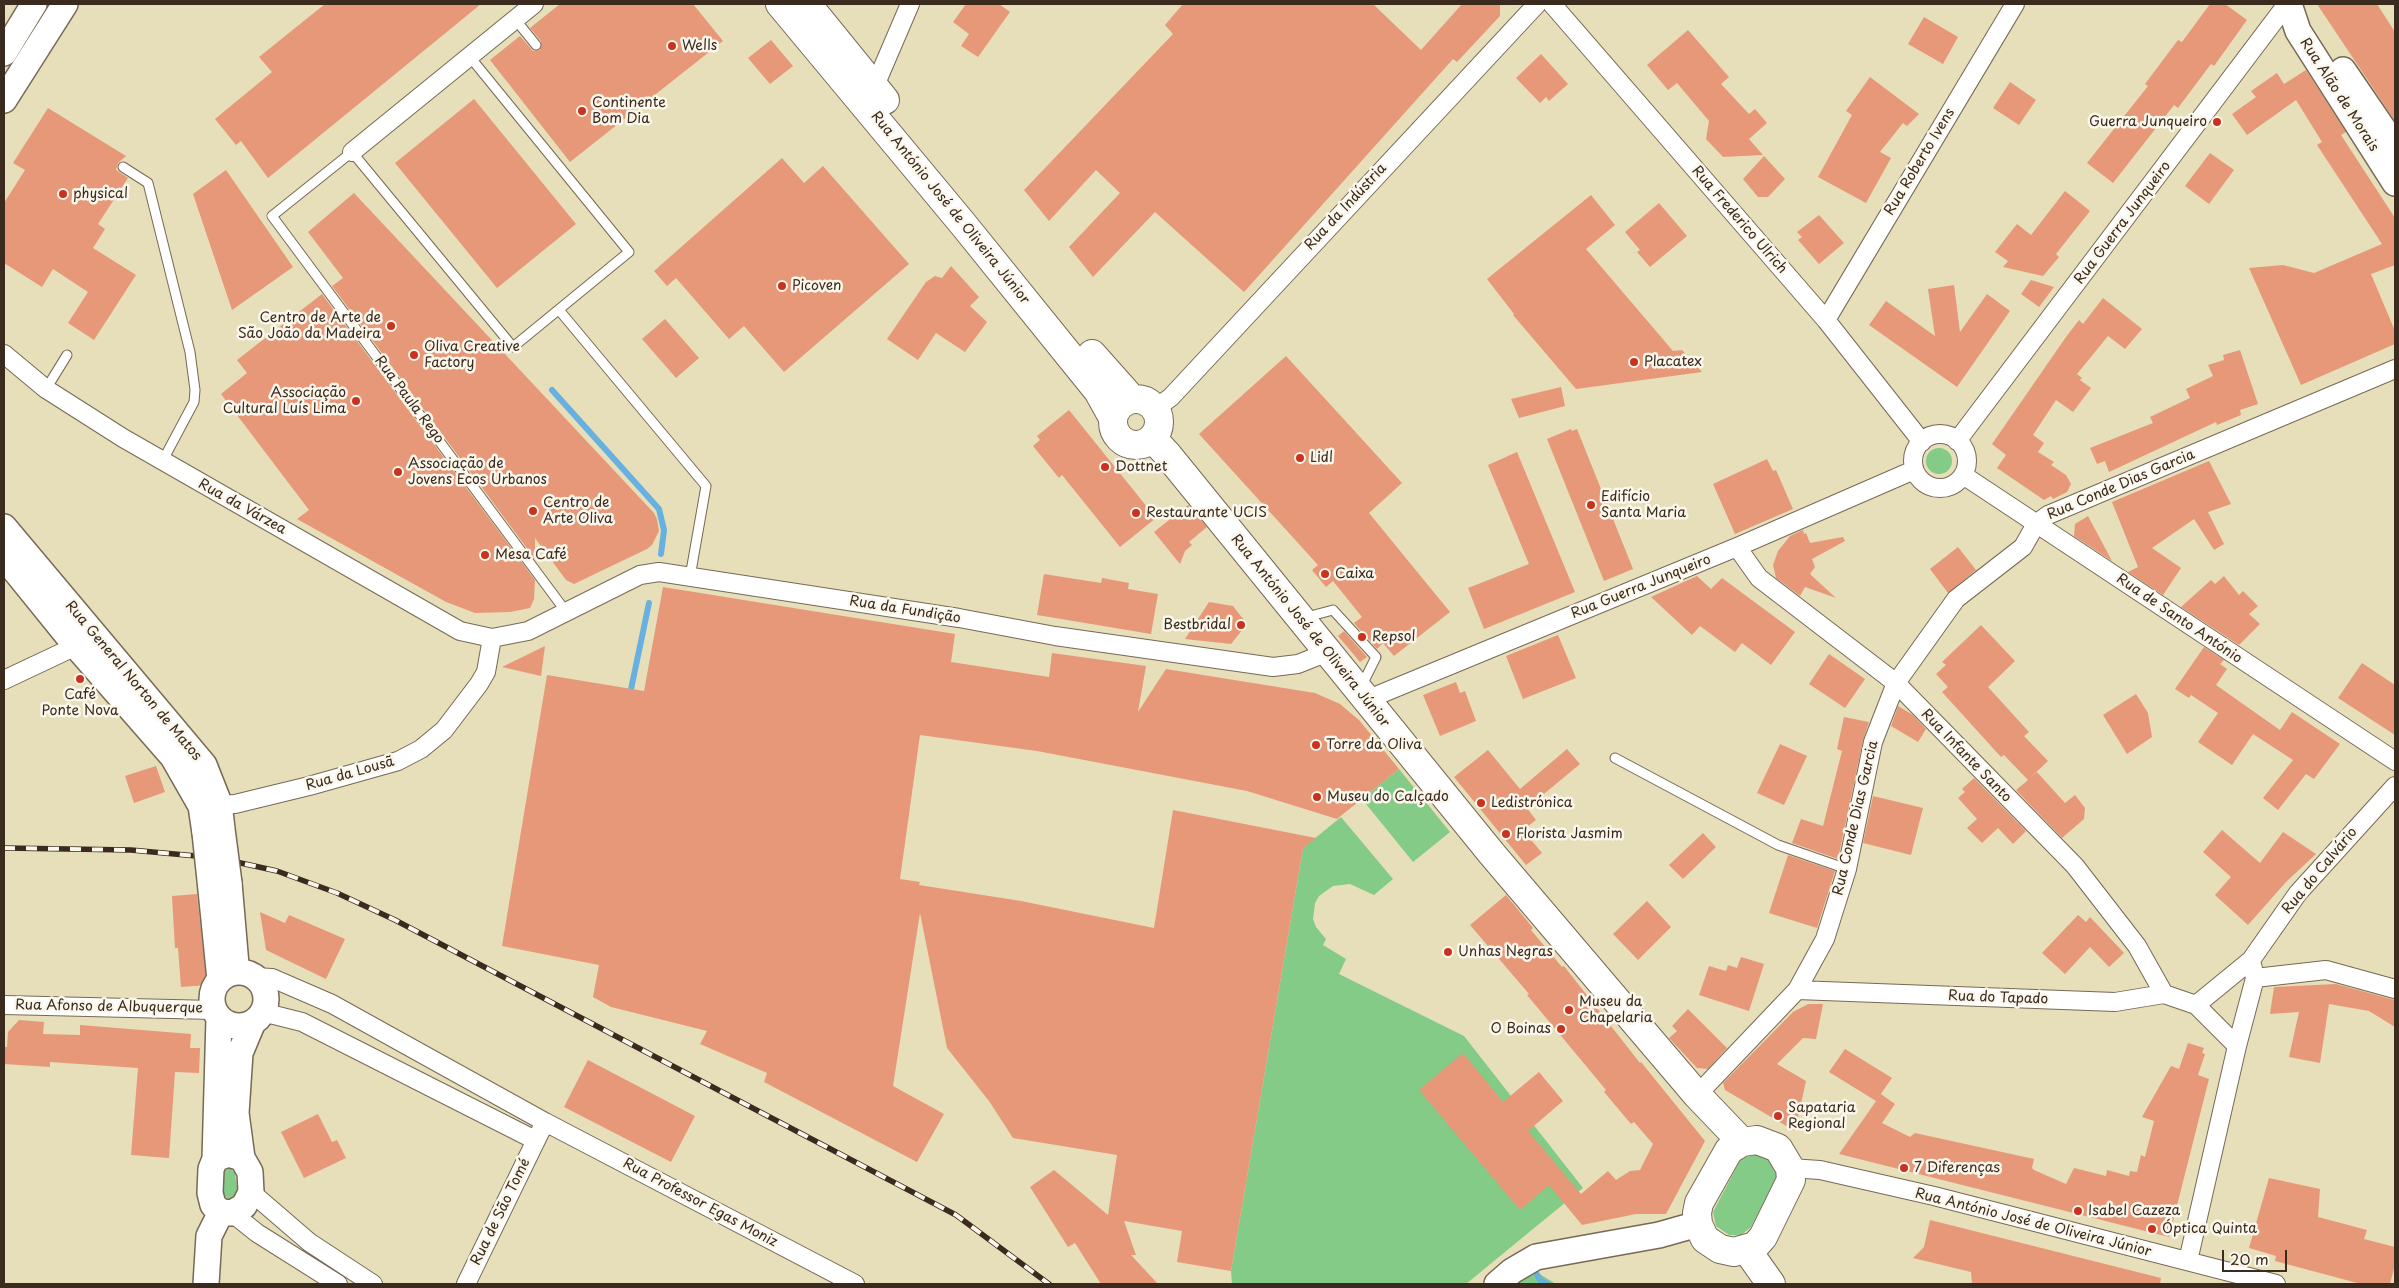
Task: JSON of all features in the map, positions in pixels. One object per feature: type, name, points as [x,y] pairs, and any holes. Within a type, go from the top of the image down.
[{"type":"main road","name":"Rua António José de Oliveira Júnior","points":[[780,4],[870,97]]},
{"type":"main road","name":"Rua António José de Oliveira Júnior","points":[[807,4],[870,97],[1098,391],[1133,409],[1115,432],[1125,442],[1139,444],[1152,438],[1164,450],[1492,854],[1697,1095],[1742,1142]]},
{"type":"main road","points":[[1133,409],[1158,424],[1152,438]]},
{"type":"main road","points":[[1757,1140],[1768,1143],[1778,1148],[1790,1168],[1791,1180],[1763,1237],[1754,1246],[1747,1250],[1734,1252],[1720,1249],[1705,1238],[1698,1224],[1697,1213],[1699,1204],[1729,1150],[1742,1142],[1757,1140]]},
{"type":"main road","points":[[1747,1250],[1771,1284]]},
{"type":"street","points":[[4,53],[34,4]]},
{"type":"street","points":[[4,100],[65,4]]},
{"type":"street","name":"Rua Paula Rego","points":[[352,152],[534,4]]},
{"type":"street","points":[[870,97],[910,4]]},
{"type":"street","name":"Rua da Indústria","points":[[1133,409],[1171,397],[1537,4]]},
{"type":"street","name":"Rua Frederico Ulrich","points":[[1552,4],[1826,320],[1922,442]]},
{"type":"street","name":"Rua Roberto Ivens","points":[[1826,320],[2015,4]]},
{"type":"street","name":"Rua Alão de Morais","points":[[2289,4],[2311,24],[2395,146]]},
{"type":"street","name":"Rua Alão de Morais","points":[[2289,4],[2298,30],[2395,183]]},
{"type":"street","name":"Rua Guerra Junqueiro","points":[[1957,441],[2289,4]]},
{"type":"street","name":"Rua da Várzea","points":[[4,354],[46,389],[162,462],[460,631],[492,638]]},
{"type":"street","name":"Rua Conde Dias Garcia","points":[[1697,1095],[1797,990],[1825,939],[1847,870],[1873,742],[1896,683],[1956,599],[2023,547],[2036,524],[2048,515],[2395,369]]},
{"type":"street","points":[[1943,434],[1957,441],[1962,446],[1967,461],[1963,475],[1952,486],[1936,488],[1922,482],[1914,470],[1914,455],[1922,442],[1928,437],[1943,434]]},
{"type":"street","name":"Rua Guerra Junqueiro","points":[[1362,696],[1412,679],[1737,548],[1914,470]]},
{"type":"street","name":"Rua de Santo António","points":[[1963,475],[2395,761]]},
{"type":"street","name":"Rua General Norton de Matos","points":[[4,527],[83,639],[210,805],[219,881],[237,977]]},
{"type":"street","name":"Rua Infante Santo","points":[[1737,548],[1759,578],[1896,683],[2075,866],[2137,946],[2164,994]]},
{"type":"street","name":"Rua General Norton de Matos","points":[[4,557],[83,639]]},
{"type":"street","name":"Rua da Fundição","points":[[492,638],[528,631],[640,575],[659,572],[959,618],[1055,636],[1274,667],[1298,664],[1328,652]]},
{"type":"street","name":"Rua da Lousã","points":[[210,805],[235,804],[318,783],[398,761],[421,748],[444,730],[479,684],[486,672],[492,638]]},
{"type":"street","points":[[4,680],[83,639]]},
{"type":"street","name":"Rua do Calvário","points":[[2196,1005],[2251,960],[2298,893],[2395,786]]},
{"type":"street","points":[[2188,1262],[2237,1046],[2255,978],[2251,960]]},
{"type":"street","points":[[2255,978],[2326,970],[2395,989]]},
{"type":"street","points":[[204,1284],[209,1236],[226,1213],[244,1206],[251,1192],[250,1172],[242,1158],[236,1113],[240,1053],[266,1000],[264,991],[237,977],[212,996],[217,1014],[215,1158],[211,1169],[210,1193],[213,1204],[226,1213],[257,1233],[338,1284]]},
{"type":"street","name":"Rua Professor Egas Moniz","points":[[237,977],[272,978],[332,1004],[545,1122],[855,1284]]},
{"type":"street","name":"Rua do Tapado","points":[[1797,990],[2115,1002],[2164,994],[2196,1005]]},
{"type":"street","name":"Rua Afonso de Albuquerque","points":[[4,1005],[217,1014]]},
{"type":"street","points":[[2196,1005],[2237,1046]]},
{"type":"street","points":[[217,1014],[228,1024],[236,1026],[257,1017],[302,1022],[536,1140],[545,1122]]},
{"type":"street","name":"Rua de São Tomé","points":[[466,1284],[536,1140]]},
{"type":"street","points":[[215,1158],[228,1154],[242,1158]]},
{"type":"street","name":"Rua António José de Oliveira Júnior","points":[[1790,1168],[1820,1170],[1925,1194],[2276,1284]]},
{"type":"street","points":[[251,1192],[308,1242],[373,1284]]},
{"type":"street","points":[[1497,1284],[1512,1271],[1536,1257],[1659,1235],[1698,1224]]},
{"type":"lane","points":[[515,19],[536,45]]},
{"type":"lane","points":[[352,152],[513,347],[559,310],[629,252],[470,57]]},
{"type":"lane","name":"Rua Paula Rego","points":[[352,152],[272,216],[567,613]]},
{"type":"lane","points":[[123,167],[148,183],[190,352],[195,390],[194,402],[162,462]]},
{"type":"lane","points":[[559,310],[706,486],[690,577]]},
{"type":"lane","points":[[46,389],[67,355]]},
{"type":"lane","points":[[1300,618],[1333,610],[1376,657],[1362,696]]},
{"type":"lane","points":[[1614,758],[1778,845],[1847,870]]},
{"type":"green space","points":[[1939,448],[1948,452],[1952,461],[1948,470],[1939,474],[1930,470],[1926,461],[1930,452]]},
{"type":"green space","points":[[1399,769],[1450,832],[1413,862],[1362,799]]},
{"type":"green space","points":[[1341,817],[1393,879],[1374,895],[1350,884],[1333,886],[1319,896],[1315,903],[1313,919],[1316,927],[1326,939],[1323,945],[1346,959],[1339,974],[1464,1036],[1583,1188],[1466,1284],[1232,1284],[1231,1271],[1303,848]]},
{"type":"green space","points":[[1756,1153],[1772,1162],[1777,1177],[1751,1227],[1741,1235],[1729,1235],[1716,1226],[1713,1212],[1741,1159]]},
{"type":"green space","points":[[229,1167],[235,1173],[237,1188],[235,1197],[228,1199],[221,1193],[222,1174]]},
{"type":"green space","points":[[1538,1273],[1556,1284],[1515,1284],[1518,1281]]},
{"type":"building","points":[[325,4],[481,4],[268,178],[241,141],[236,145],[215,119],[272,72],[259,57]]},
{"type":"building","name":"Continente Bom Dia","points":[[560,4],[693,4],[723,41],[570,162],[490,60],[520,36],[533,51],[540,50],[541,41],[530,28]]},
{"type":"building","points":[[966,4],[999,4],[1010,12],[978,57],[961,46],[969,34],[953,22]]},
{"type":"building","points":[[1183,4],[1373,4],[1421,50],[1462,4],[1500,4],[1500,16],[1457,62],[1453,59],[1244,292],[1155,212],[1093,277],[1069,247],[1120,193],[1096,170],[1049,221],[1024,190],[1173,34],[1165,25]]},
{"type":"building","points":[[2210,4],[2225,4],[2247,20],[2214,66],[2211,64],[2178,108],[2174,105],[2113,183],[2087,163],[2148,86],[2145,84],[2178,40],[2182,42]]},
{"type":"building","points":[[2317,4],[2377,4],[2395,32],[2395,121]]},
{"type":"building","points":[[1924,17],[1958,37],[1943,64],[1908,44]]},
{"type":"building","points":[[1688,30],[1729,77],[1721,84],[1749,114],[1755,109],[1767,123],[1749,139],[1763,155],[1723,157],[1706,139],[1709,121],[1677,83],[1668,90],[1647,65]]},
{"type":"building","points":[[771,40],[793,66],[770,84],[748,58]]},
{"type":"building","points":[[1541,54],[1568,84],[1549,101],[1546,97],[1540,103],[1516,78]]},
{"type":"building","points":[[2306,70],[2346,132],[2341,135],[2395,218],[2395,265],[2371,274],[2395,331],[2395,344],[2301,385],[2249,268],[2283,265],[2314,273],[2382,244],[2317,145],[2322,142],[2296,100],[2247,135],[2232,114],[2256,97],[2251,91],[2277,73],[2284,84]]},
{"type":"building","points":[[1870,77],[1919,114],[1907,126],[1903,123],[1880,152],[1891,158],[1866,203],[1818,177],[1852,115],[1846,111]]},
{"type":"building","points":[[2010,82],[2036,100],[2019,125],[1993,108]]},
{"type":"building","points":[[474,99],[576,224],[497,288],[395,163]]},
{"type":"building","name":"physical","points":[[48,108],[126,156],[118,163],[116,170],[128,178],[98,224],[105,229],[93,248],[136,275],[94,340],[68,323],[88,292],[53,269],[42,287],[4,263],[4,203],[25,170],[13,163]]},
{"type":"building","points":[[2210,153],[2234,170],[2209,204],[2185,186]]},
{"type":"building","points":[[1764,156],[1785,179],[1768,197],[1758,197],[1743,179]]},
{"type":"building","points":[[782,158],[804,183],[823,166],[909,264],[784,372],[744,326],[729,339],[676,278],[667,286],[654,271]]},
{"type":"building","points":[[226,170],[293,267],[232,310],[193,194]]},
{"type":"building","points":[[2065,191],[2090,211],[2056,254],[2059,257],[2043,276],[2003,267],[2008,261],[1995,252],[2017,224],[2031,235]]},
{"type":"building","points":[[354,193],[654,513],[659,531],[652,545],[574,584],[566,580],[535,538],[535,559],[332,286],[343,278],[308,232]]},
{"type":"building","points":[[1591,195],[1615,225],[1586,249],[1673,351],[1682,350],[1702,372],[1576,389],[1513,315],[1487,279]]},
{"type":"building","points":[[1659,203],[1687,236],[1650,267],[1637,252],[1640,250],[1625,232]]},
{"type":"building","points":[[1819,215],[1844,243],[1819,264],[1798,240],[1802,237],[1797,232]]},
{"type":"building","points":[[951,266],[979,297],[970,306],[987,322],[965,352],[936,333],[918,360],[887,339],[926,282],[935,276],[942,278]]},
{"type":"building","points":[[2031,280],[2054,287],[2039,307],[2021,294]]},
{"type":"building","points":[[1954,285],[1960,332],[1987,294],[2010,311],[1957,387],[1869,325],[1886,301],[1935,336],[1928,289]]},
{"type":"building","points":[[322,294],[535,580],[534,599],[530,608],[510,612],[475,613],[446,602],[297,519],[309,510],[221,394],[247,373],[237,360]]},
{"type":"building","points":[[2103,298],[2142,329],[2125,349],[2108,336],[2077,374],[2082,378],[2080,380],[2091,388],[2073,412],[2056,400],[2033,435],[2044,443],[2038,452],[2054,462],[2051,465],[2066,475],[2071,484],[2067,492],[2053,499],[2051,496],[2044,500],[1997,468],[2006,455],[1992,444],[2066,337],[2079,320],[2083,324]]},
{"type":"building","points":[[665,319],[699,358],[676,378],[642,339]]},
{"type":"building","points":[[2240,350],[2258,404],[2240,410],[2241,415],[2217,425],[2216,422],[2109,472],[2105,461],[2097,464],[2090,448],[2153,423],[2150,417],[2190,398],[2186,389],[2213,376],[2208,365],[2224,360],[2223,355]]},
{"type":"building","name":"Lidl","points":[[1286,356],[1402,483],[1369,513],[1450,612],[1394,656],[1383,643],[1377,649],[1354,623],[1362,617],[1333,581],[1326,587],[1312,570],[1318,565],[1199,434]]},
{"type":"building","points":[[1561,387],[1565,406],[1519,418],[1511,399]]},
{"type":"building","points":[[1069,410],[1156,518],[1120,547],[1062,475],[1059,478],[1033,446],[1040,440],[1037,436]]},
{"type":"building","name":"Edifício Santa Maria","points":[[1571,429],[1572,431],[1577,429],[1633,569],[1604,581],[1547,439]]},
{"type":"building","points":[[1517,452],[1575,592],[1484,629],[1468,588],[1529,564],[1488,465]]},
{"type":"building","points":[[1767,459],[1773,471],[1776,470],[1793,509],[1735,534],[1713,484]]},
{"type":"building","points":[[2209,461],[2231,504],[2208,512],[2224,544],[2214,550],[2194,519],[2152,548],[2181,568],[2163,595],[2128,572],[2138,567],[2112,502]]},
{"type":"building","points":[[1188,505],[1207,527],[1189,542],[1192,545],[1185,551],[1180,564],[1154,532]]},
{"type":"building","points":[[2088,516],[2112,561],[2074,536],[2075,524]]},
{"type":"building","points":[[1803,530],[1810,543],[1843,537],[1845,541],[1812,559],[1815,567],[1810,574],[1836,598],[1805,587],[1800,596],[1776,578],[1773,565],[1778,551],[1790,536]]},
{"type":"building","points":[[1958,547],[1976,570],[1948,593],[1930,569]]},
{"type":"building","points":[[1044,574],[1101,583],[1102,578],[1129,583],[1128,589],[1158,594],[1151,634],[1037,615]]},
{"type":"building","points":[[1697,576],[1711,589],[1722,578],[1795,632],[1771,665],[1742,643],[1735,652],[1700,626],[1692,635],[1651,597]]},
{"type":"building","points":[[2224,576],[2239,595],[2243,591],[2258,606],[2249,614],[2260,624],[2239,645],[2181,607],[2211,580],[2215,584]]},
{"type":"building","points":[[663,587],[955,634],[951,662],[1049,677],[1052,653],[1146,666],[1138,712],[1166,669],[1315,693],[1340,704],[1359,720],[1399,769],[1337,819],[1247,791],[1037,751],[920,735],[900,879],[920,882],[919,885],[1021,901],[1154,928],[1173,810],[1316,838],[1303,848],[1231,1271],[1177,1262],[1182,1231],[1124,1221],[1136,1255],[1131,1255],[1158,1284],[1101,1284],[1075,1243],[1068,1247],[1030,1187],[1054,1170],[1108,1215],[1117,1155],[1013,1138],[989,1101],[947,1048],[920,913],[893,1086],[944,1114],[917,1162],[764,1082],[767,1073],[700,1044],[707,1031],[611,1007],[593,997],[599,965],[502,946],[547,675],[644,691]]},
{"type":"building","points":[[1209,602],[1233,606],[1247,624],[1231,644],[1185,639]]},
{"type":"building","points":[[1981,625],[2015,661],[1988,687],[2029,732],[2024,736],[2048,761],[2030,778],[2037,772],[2065,803],[2075,795],[2085,808],[2084,819],[2062,838],[2016,790],[2028,780],[2004,755],[2001,757],[1942,692],[1948,687],[1936,674],[1946,665],[1942,662]]},
{"type":"building","points":[[1344,631],[1367,657],[1360,662],[1338,636]]},
{"type":"building","points":[[1558,635],[1576,678],[1523,699],[1506,656]]},
{"type":"building","points":[[545,646],[541,676],[502,667]]},
{"type":"building","points":[[2204,647],[2224,660],[2220,664],[2227,669],[2216,685],[2280,730],[2292,712],[2340,744],[2314,779],[2306,774],[2278,810],[2263,798],[2293,760],[2253,734],[2232,765],[2198,742],[2218,713],[2191,695],[2189,698],[2175,689]]},
{"type":"building","points":[[1829,654],[1865,679],[1845,708],[1809,684]]},
{"type":"building","points":[[2362,663],[2395,685],[2395,735],[2338,698]]},
{"type":"building","points":[[1456,682],[1460,693],[1465,691],[1476,721],[1440,736],[1423,695]]},
{"type":"building","points":[[2136,694],[2148,713],[2152,737],[2127,754],[2103,715]]},
{"type":"building","points":[[1898,706],[1913,715],[1926,729],[1918,742],[1891,726]]},
{"type":"building","points":[[1844,717],[1869,722],[1863,740],[1838,859],[1792,843],[1801,819],[1823,826],[1842,751],[1837,749]]},
{"type":"building","points":[[1780,744],[1807,756],[1784,805],[1757,793]]},
{"type":"building","points":[[1567,749],[1580,764],[1527,808],[1536,820],[1523,830],[1542,853],[1526,865],[1454,777],[1488,750],[1520,789]]},
{"type":"building","points":[[156,766],[165,792],[134,803],[125,776]]},
{"type":"building","points":[[1974,778],[2026,831],[2013,844],[1998,828],[1982,843],[1967,828],[1977,819],[1958,798],[1965,792],[1962,789]]},
{"type":"building","points":[[1873,796],[1923,808],[1911,855],[1863,843]]},
{"type":"building","points":[[2222,830],[2260,863],[2283,832],[2316,854],[2286,882],[2248,925],[2215,895],[2231,877],[2203,852]]},
{"type":"building","points":[[1703,833],[1716,847],[1683,879],[1669,865]]},
{"type":"building","points":[[1788,855],[1835,871],[1817,928],[1769,913]]},
{"type":"building","points":[[197,894],[207,985],[181,987],[178,948],[175,948],[172,896]]},
{"type":"building","points":[[1506,895],[1533,928],[1531,930],[1562,967],[1564,966],[1640,1063],[1705,1141],[1666,1214],[1636,1214],[1582,1225],[1549,1185],[1520,1210],[1419,1090],[1463,1053],[1503,1102],[1539,1072],[1563,1101],[1528,1131],[1581,1194],[1608,1171],[1616,1180],[1630,1171],[1640,1170],[1653,1144],[1634,1122],[1631,1124],[1604,1092],[1606,1090],[1527,995],[1529,994],[1470,925]]},
{"type":"building","points":[[1647,901],[1671,927],[1638,960],[1613,934]]},
{"type":"building","points":[[260,912],[285,923],[289,915],[345,939],[326,979],[266,950]]},
{"type":"building","points":[[2078,915],[2086,922],[2090,917],[2124,953],[2109,967],[2090,947],[2065,974],[2042,953]]},
{"type":"building","points":[[1741,957],[1764,964],[1749,1011],[1699,995],[1709,966],[1726,971],[1728,965],[1737,968]]},
{"type":"building","points":[[2336,984],[2395,1000],[2395,1027],[2369,1011],[2329,1004],[2320,1063],[2289,1057],[2299,1012],[2270,1014],[2274,987]]},
{"type":"building","points":[[1808,1004],[1823,1004],[1816,1039],[1803,1038],[1777,1064],[1806,1081],[1795,1131],[1725,1090],[1723,1083],[1793,1012]]},
{"type":"building","points":[[1688,1009],[1727,1048],[1708,1069],[1697,1068],[1669,1038],[1677,1031],[1672,1026]]},
{"type":"building","points":[[19,1020],[44,1022],[43,1034],[80,1035],[80,1025],[191,1034],[190,1048],[200,1048],[199,1073],[175,1072],[169,1158],[131,1155],[138,1068],[50,1062],[50,1067],[4,1064],[4,1047],[7,1047],[8,1032]]},
{"type":"building","points":[[2188,1043],[2204,1048],[2202,1053],[2205,1054],[2198,1075],[2209,1079],[2169,1237],[1839,1154],[1881,1094],[1895,1104],[1882,1123],[1910,1137],[1915,1133],[2034,1159],[2032,1168],[2034,1170],[2066,1184],[2074,1168],[2106,1176],[2107,1170],[2129,1176],[2130,1171],[2137,1172],[2141,1155],[2145,1157],[2154,1121],[2142,1117],[2171,1066],[2179,1069]]},
{"type":"building","points":[[1845,1049],[1892,1078],[1876,1101],[1829,1072]]},
{"type":"building","points":[[588,1060],[695,1116],[671,1162],[564,1107]]},
{"type":"building","points":[[318,1114],[332,1142],[337,1140],[346,1158],[304,1178],[281,1132]]},
{"type":"building","points":[[2269,1178],[2320,1189],[2318,1217],[2367,1230],[2364,1239],[2395,1247],[2395,1265],[2390,1284],[2361,1284],[2275,1261],[2276,1256],[2249,1248]]},
{"type":"building","points":[[1930,1220],[2161,1278],[2160,1284],[1972,1284],[1971,1272],[1913,1258],[1924,1247]]},
{"type":"waterway","points":[[552,390],[659,509],[664,530],[661,554]]},
{"type":"waterway","points":[[630,694],[649,603]]},
{"type":"waterway","points":[[1536,1273],[1541,1281],[1547,1284]]},
{"type":"railway","points":[[4,848],[131,850],[218,858],[277,871],[337,893],[395,920],[956,1215],[1049,1284]]},
{"type":"place","name":"Wells","points":[[672,46]]},
{"type":"place","name":"Continente Bom Dia","points":[[582,111]]},
{"type":"place","name":"Guerra Junqueiro","points":[[2217,122]]},
{"type":"place","name":"physical","points":[[63,194]]},
{"type":"place","name":"Picoven","points":[[782,286]]},
{"type":"place","name":"Centro de Arte de São João da Madeira","points":[[391,326]]},
{"type":"place","name":"Oliva Creative Factory","points":[[414,355]]},
{"type":"place","name":"Placatex","points":[[1634,362]]},
{"type":"place","name":"Associação Cultural Luís Lima","points":[[356,401]]},
{"type":"place","name":"Lidl","points":[[1300,458]]},
{"type":"place","name":"Dottnet","points":[[1105,467]]},
{"type":"place","name":"Associação de Jovens Ecos Urbanos","points":[[398,472]]},
{"type":"place","name":"Edifício Santa Maria","points":[[1591,505]]},
{"type":"place","name":"Centro de Arte Oliva","points":[[533,511]]},
{"type":"place","name":"Restaurante UCIS","points":[[1136,513]]},
{"type":"place","name":"Mesa Café","points":[[485,555]]},
{"type":"place","name":"Caixa","points":[[1325,574]]},
{"type":"place","name":"Bestbridal","points":[[1241,625]]},
{"type":"place","name":"Repsol","points":[[1362,637]]},
{"type":"place","name":"Café Ponte Nova","points":[[80,679]]},
{"type":"place","name":"Torre da Oliva","points":[[1316,745]]},
{"type":"place","name":"Museu do Calçado","points":[[1317,797]]},
{"type":"place","name":"Ledistrónica","points":[[1481,803]]},
{"type":"place","name":"Florista Jasmim","points":[[1506,834]]},
{"type":"place","name":"Unhas Negras","points":[[1448,952]]},
{"type":"place","name":"Museu da Chapelaria","points":[[1569,1010]]},
{"type":"place","name":"O Boinas","points":[[1561,1029]]},
{"type":"place","name":"Sapataria Regional","points":[[1778,1116]]},
{"type":"place","name":"7 Diferenças","points":[[1904,1168]]},
{"type":"place","name":"Isabel Cazeza","points":[[2078,1211]]},
{"type":"place","name":"Óptica Quinta","points":[[2152,1229]]}]
